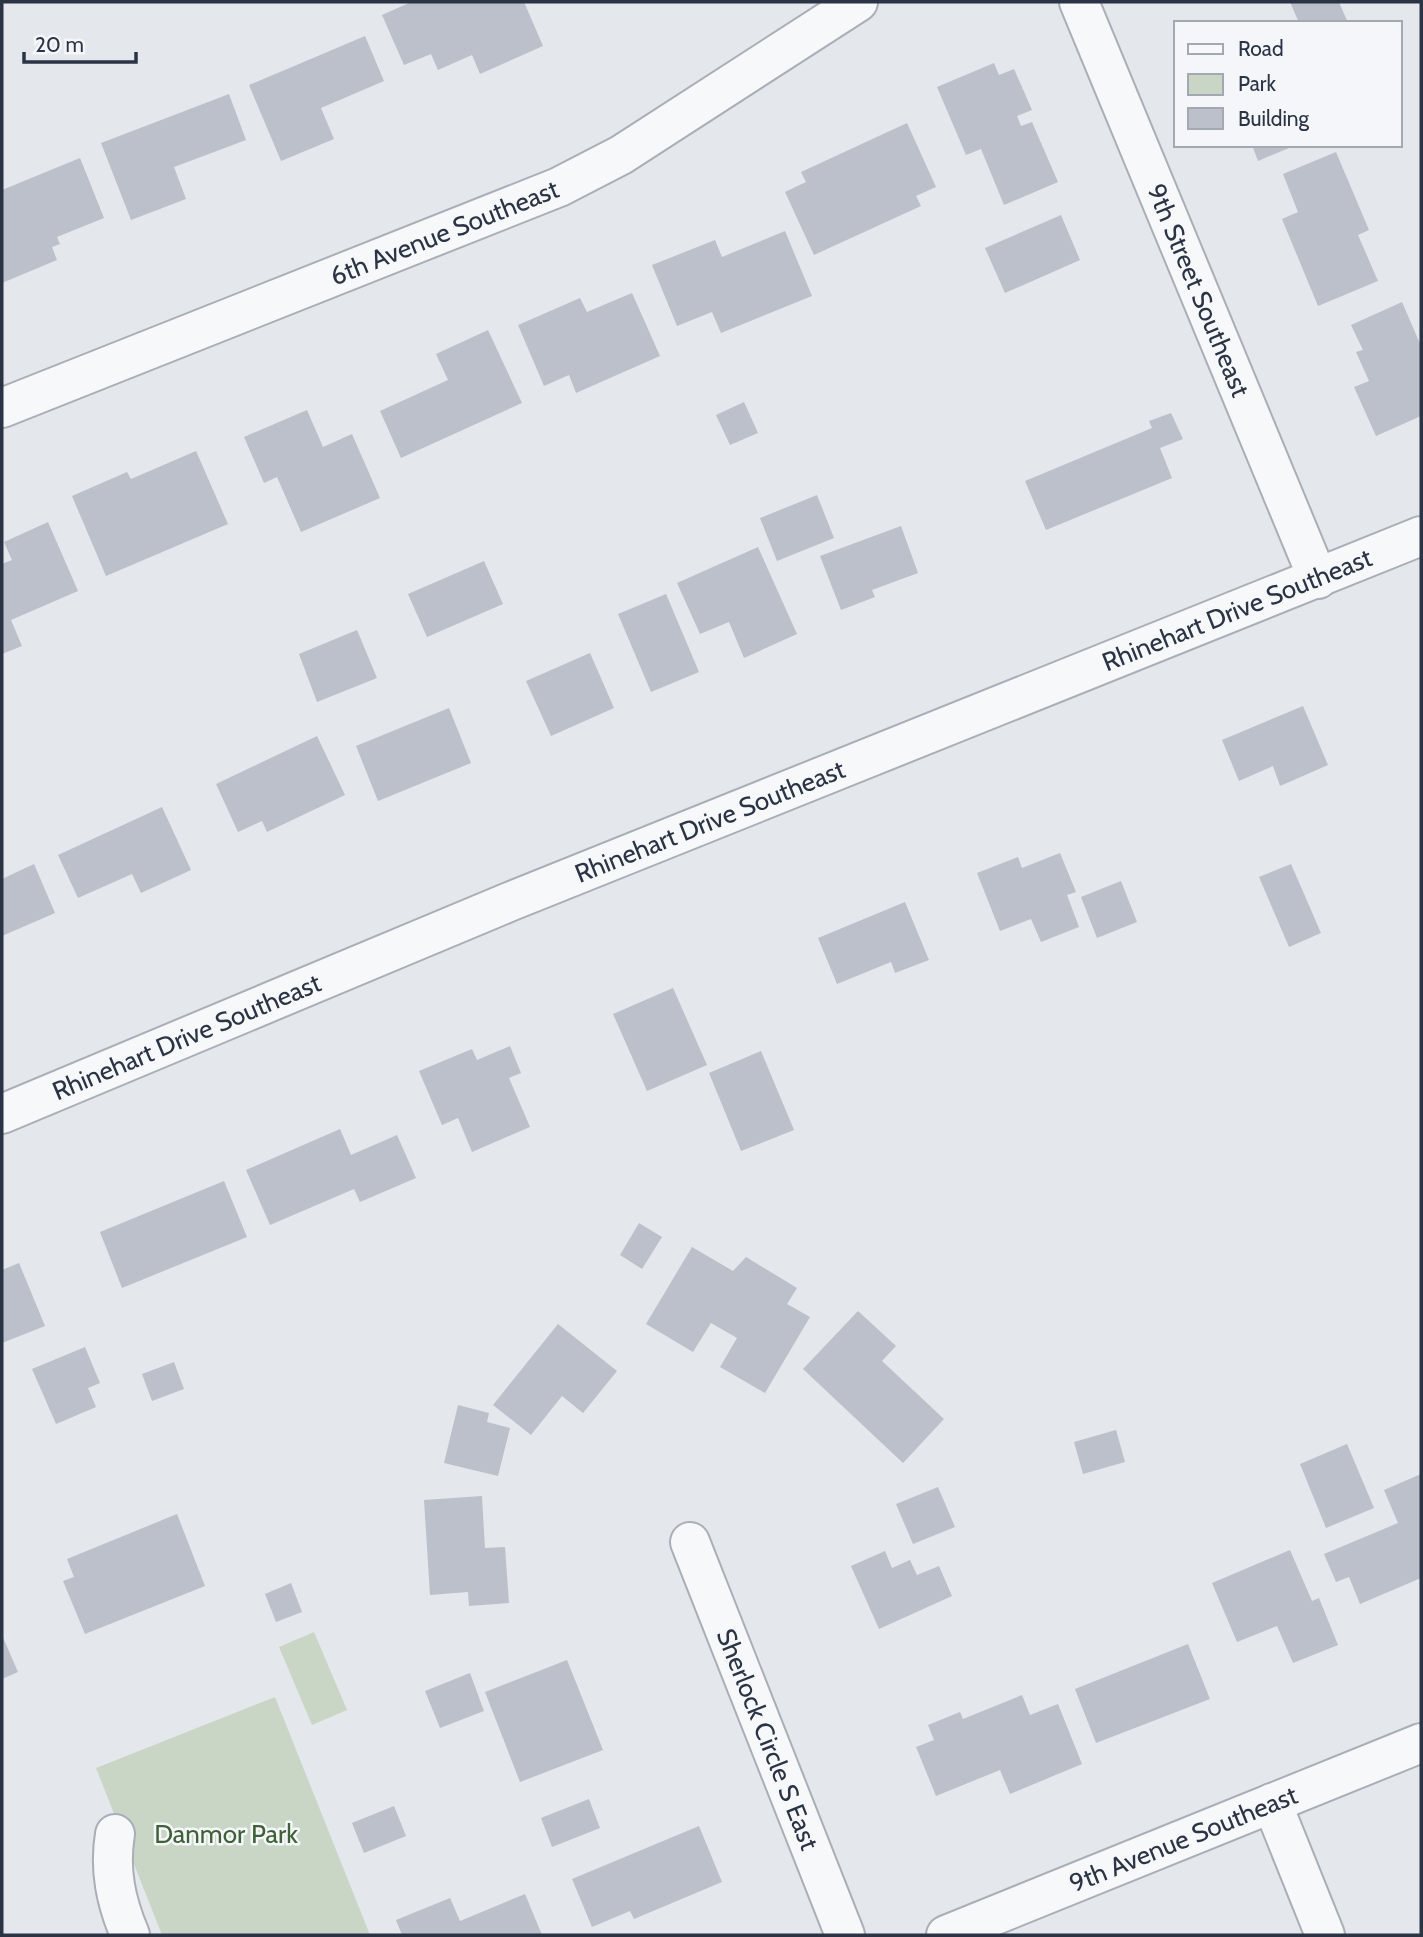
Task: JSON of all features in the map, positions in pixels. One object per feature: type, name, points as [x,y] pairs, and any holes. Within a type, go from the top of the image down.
[{"type":"street","name":"6th Avenue Southeast","points":[[2,408],[559,187],[621,155],[858,2]]},
{"type":"street","name":"9th Street Southeast","points":[[1079,2],[1318,579]]},
{"type":"street","name":"Rhinehart Drive Southeast","points":[[2,1114],[509,902],[1421,536]]},
{"type":"street","name":"Sherlock Circle S East","points":[[690,1542],[845,1935]]},
{"type":"street","name":"9th Avenue Southeast","points":[[946,1935],[1421,1743]]},
{"type":"street","points":[[1272,1803],[1325,1935]]},
{"type":"street","points":[[115,1834],[111,1854],[113,1881],[130,1935]]},
{"type":"green space","points":[[314,1632],[347,1710],[312,1725],[279,1647]]},
{"type":"green space","name":"Danmor Park","points":[[275,1697],[370,1935],[162,1935],[96,1768]]},
{"type":"building","points":[[411,2],[524,2],[543,46],[480,74],[472,55],[438,70],[431,54],[404,65],[382,15]]},
{"type":"building","points":[[1290,2],[1339,2],[1347,21],[1298,21]]},
{"type":"building","points":[[365,36],[384,81],[321,108],[334,139],[281,161],[249,85]]},
{"type":"building","points":[[994,63],[999,75],[1014,69],[1032,110],[1017,116],[1021,126],[1032,122],[1058,182],[1004,205],[981,149],[966,155],[937,87]]},
{"type":"building","points":[[229,94],[246,140],[174,167],[186,199],[131,220],[101,143]]},
{"type":"building","points":[[907,123],[936,187],[916,196],[921,206],[814,255],[785,192],[806,182],[801,172]]},
{"type":"building","points":[[1253,147],[1291,147],[1258,161]]},
{"type":"building","points":[[1336,152],[1369,230],[1358,235],[1378,281],[1318,306],[1282,219],[1298,212],[1283,174]]},
{"type":"building","points":[[80,158],[104,218],[57,237],[60,244],[52,247],[57,260],[2,283],[2,190]]},
{"type":"building","points":[[1061,215],[1080,260],[1005,293],[985,248]]},
{"type":"building","points":[[785,231],[812,296],[721,333],[712,312],[677,326],[652,265],[715,240],[722,257]]},
{"type":"building","points":[[632,293],[660,356],[576,393],[569,375],[544,386],[518,325],[580,298],[587,312]]},
{"type":"building","points":[[1402,302],[1421,346],[1421,416],[1376,436],[1354,387],[1369,381],[1356,352],[1363,350],[1351,325]]},
{"type":"building","points":[[488,330],[522,403],[401,458],[380,411],[448,380],[436,354]]},
{"type":"building","points":[[744,402],[758,433],[730,445],[716,415]]},
{"type":"building","points":[[307,410],[323,447],[352,434],[380,498],[301,532],[277,477],[264,483],[244,437]]},
{"type":"building","points":[[1171,413],[1183,439],[1160,448],[1172,478],[1046,530],[1025,481],[1152,428],[1149,421]]},
{"type":"building","points":[[196,451],[228,524],[106,576],[72,496],[127,472],[131,479]]},
{"type":"building","points":[[817,495],[834,538],[777,561],[760,518]]},
{"type":"building","points":[[48,522],[78,591],[11,620],[22,646],[2,654],[2,564],[12,560],[4,542]]},
{"type":"building","points":[[901,526],[918,573],[872,590],[875,597],[841,610],[820,556]]},
{"type":"building","points":[[758,547],[797,634],[744,658],[729,622],[700,634],[677,583]]},
{"type":"building","points":[[484,561],[503,604],[427,637],[408,594]]},
{"type":"building","points":[[666,594],[699,672],[651,692],[618,614]]},
{"type":"building","points":[[357,630],[377,678],[317,702],[299,654]]},
{"type":"building","points":[[590,653],[614,708],[551,736],[526,681]]},
{"type":"building","points":[[1303,706],[1328,765],[1280,786],[1273,766],[1239,781],[1222,740]]},
{"type":"building","points":[[449,708],[471,763],[378,801],[356,746]]},
{"type":"building","points":[[317,736],[345,795],[267,832],[262,821],[238,832],[216,784]]},
{"type":"building","points":[[162,807],[191,870],[141,893],[132,874],[78,898],[58,855]]},
{"type":"building","points":[[1060,853],[1076,892],[1067,895],[1079,927],[1041,942],[1031,919],[1000,931],[977,873],[1018,857],[1022,868]]},
{"type":"building","points":[[34,864],[55,913],[2,936],[2,879]]},
{"type":"building","points":[[1291,864],[1321,933],[1289,947],[1259,877]]},
{"type":"building","points":[[1121,881],[1137,922],[1097,938],[1081,897]]},
{"type":"building","points":[[905,902],[929,960],[895,973],[891,962],[837,984],[818,938]]},
{"type":"building","points":[[673,988],[707,1065],[647,1091],[613,1014]]},
{"type":"building","points":[[510,1046],[521,1073],[509,1078],[530,1127],[472,1152],[458,1118],[442,1125],[419,1071],[472,1049],[477,1060]]},
{"type":"building","points":[[761,1051],[794,1130],[741,1151],[709,1073]]},
{"type":"building","points":[[340,1129],[351,1155],[397,1135],[416,1178],[360,1202],[354,1189],[270,1225],[246,1170]]},
{"type":"building","points":[[224,1181],[247,1237],[122,1288],[100,1232]]},
{"type":"building","points":[[639,1223],[662,1237],[642,1269],[620,1255]]},
{"type":"building","points":[[692,1247],[733,1271],[746,1257],[797,1288],[787,1304],[810,1317],[765,1393],[720,1367],[737,1338],[711,1323],[693,1352],[646,1324]]},
{"type":"building","points":[[19,1263],[45,1326],[2,1343],[2,1270]]},
{"type":"building","points":[[858,1311],[896,1346],[882,1361],[944,1419],[903,1463],[803,1369]]},
{"type":"building","points":[[558,1324],[617,1371],[583,1413],[562,1396],[531,1435],[493,1405]]},
{"type":"building","points":[[85,1347],[100,1383],[88,1388],[96,1407],[56,1424],[32,1369]]},
{"type":"building","points":[[174,1362],[184,1389],[152,1401],[142,1374]]},
{"type":"building","points":[[458,1405],[489,1413],[487,1422],[510,1428],[498,1476],[444,1463]]},
{"type":"building","points":[[1116,1430],[1125,1462],[1083,1474],[1074,1442]]},
{"type":"building","points":[[1347,1444],[1374,1508],[1326,1528],[1300,1464]]},
{"type":"building","points":[[1421,1474],[1421,1578],[1360,1604],[1349,1577],[1336,1582],[1324,1554],[1398,1523],[1384,1490]]},
{"type":"building","points":[[938,1487],[955,1527],[913,1544],[896,1504]]},
{"type":"building","points":[[482,1496],[485,1548],[505,1547],[509,1603],[469,1606],[468,1592],[430,1595],[424,1500]]},
{"type":"building","points":[[177,1514],[205,1586],[85,1634],[63,1581],[74,1577],[67,1559]]},
{"type":"building","points":[[1290,1550],[1312,1601],[1319,1598],[1338,1645],[1293,1663],[1277,1626],[1237,1642],[1212,1583]]},
{"type":"building","points":[[885,1551],[892,1568],[910,1560],[917,1575],[939,1566],[952,1596],[879,1629],[851,1566]]},
{"type":"building","points":[[291,1583],[302,1612],[276,1622],[265,1594]]},
{"type":"building","points":[[2,1635],[18,1672],[2,1679]]},
{"type":"building","points":[[1188,1644],[1210,1699],[1096,1743],[1075,1689]]},
{"type":"building","points":[[567,1660],[603,1750],[520,1782],[485,1692]]},
{"type":"building","points":[[470,1673],[484,1711],[440,1728],[425,1691]]},
{"type":"building","points":[[1022,1695],[1030,1715],[1058,1704],[1082,1764],[1010,1794],[1000,1770],[936,1796],[916,1747],[934,1740],[928,1725],[960,1712],[963,1719]]},
{"type":"building","points":[[589,1799],[600,1828],[552,1847],[541,1818]]},
{"type":"building","points":[[394,1806],[406,1836],[364,1853],[352,1823]]},
{"type":"building","points":[[699,1826],[722,1882],[634,1919],[630,1911],[592,1927],[572,1879]]},
{"type":"building","points":[[525,1894],[542,1935],[402,1935],[396,1920],[450,1898],[460,1921]]}]
